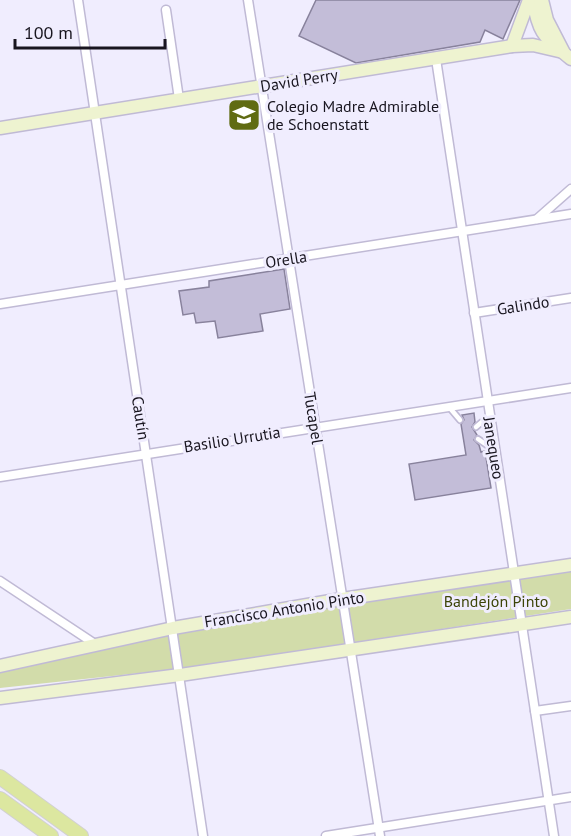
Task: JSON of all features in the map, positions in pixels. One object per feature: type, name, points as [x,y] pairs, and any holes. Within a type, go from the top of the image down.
[{"type":"main road","points":[[512,46],[531,0]]},
{"type":"main road","points":[[531,0],[545,38],[567,55]]},
{"type":"main road","points":[[543,0],[547,20],[567,55]]},
{"type":"main road","name":"David Perry","points":[[0,128],[512,46],[533,45],[567,55]]},
{"type":"main road","name":"Francisco Antonio Pinto","points":[[0,666],[173,628],[342,599],[571,565]]},
{"type":"main road","points":[[0,698],[180,675],[571,617]]},
{"type":"main road","points":[[0,777],[81,836]]},
{"type":"main road","points":[[0,799],[51,836]]},
{"type":"street","name":"Cautín","points":[[78,0],[203,836]]},
{"type":"street","name":"Tucapel","points":[[248,0],[380,832]]},
{"type":"street","points":[[166,10],[179,99]]},
{"type":"street","name":"Janequeo","points":[[436,59],[486,401],[554,836]]},
{"type":"street","points":[[536,220],[571,189]]},
{"type":"street","name":"Orella","points":[[0,304],[571,214]]},
{"type":"street","name":"Galindo","points":[[474,313],[571,298]]},
{"type":"street","name":"Basilio Urrutia","points":[[0,477],[147,452],[571,388]]},
{"type":"street","points":[[0,581],[95,644]]},
{"type":"street","points":[[535,711],[571,706]]},
{"type":"street","points":[[326,836],[380,832],[571,797]]},
{"type":"lane","points":[[449,407],[460,420]]},
{"type":"lane","points":[[476,427],[489,416]]},
{"type":"lane","points":[[478,439],[494,450]]},
{"type":"green space","name":"Bandejón Pinto","points":[[571,569],[571,609],[196,667],[0,688],[0,671],[198,628]]},
{"type":"building","points":[[316,0],[520,0],[503,39],[485,30],[480,42],[356,63],[299,36]]},
{"type":"building","points":[[284,269],[290,309],[260,314],[263,331],[218,338],[215,321],[196,323],[194,313],[183,315],[179,291],[209,287],[209,281]]},
{"type":"building","points":[[474,413],[475,422],[472,427],[477,435],[474,440],[481,452],[485,451],[491,488],[415,500],[409,464],[466,455],[461,424],[464,420],[462,415]]},
{"type":"place","name":"Colegio Madre Admirable de Schoenstatt","points":[[244,115]]}]
